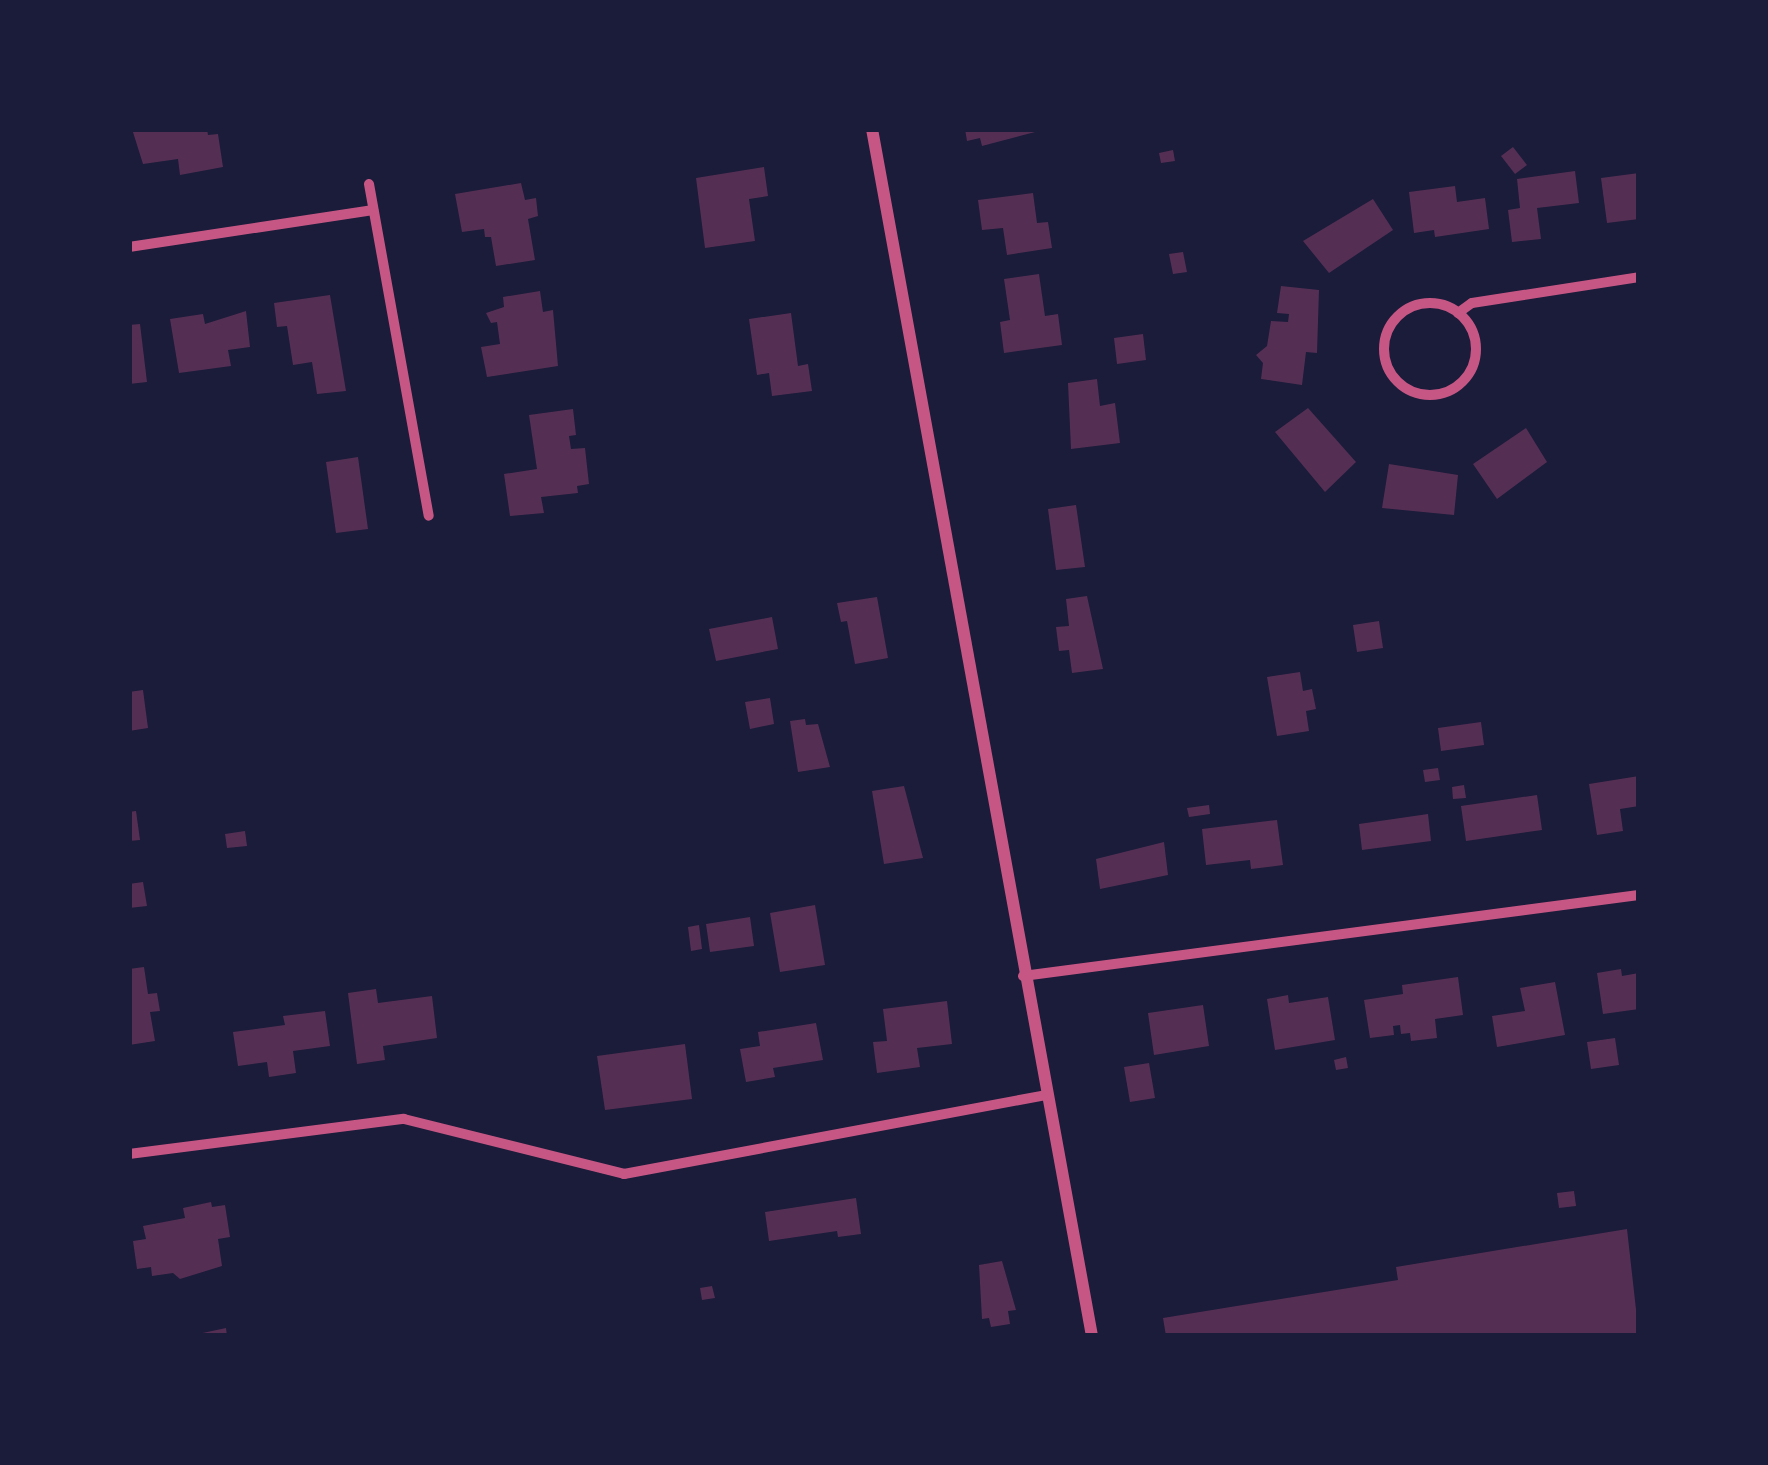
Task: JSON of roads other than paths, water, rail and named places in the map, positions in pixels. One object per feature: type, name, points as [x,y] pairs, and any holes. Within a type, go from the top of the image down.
[{"type":"street","points":[[872,129],[1092,1336]]},
{"type":"street","points":[[368,184],[430,516]]},
{"type":"street","points":[[129,247],[373,210]]},
{"type":"street","points":[[1459,313],[1472,303],[1639,277]]},
{"type":"street","points":[[1430,303],[1459,313],[1469,324],[1476,353],[1463,381],[1451,390],[1421,394],[1395,380],[1383,352],[1385,337],[1402,312],[1430,303]]},
{"type":"street","points":[[1023,976],[1639,895]]},
{"type":"street","points":[[129,1154],[404,1119],[624,1174],[1046,1095]]}]
